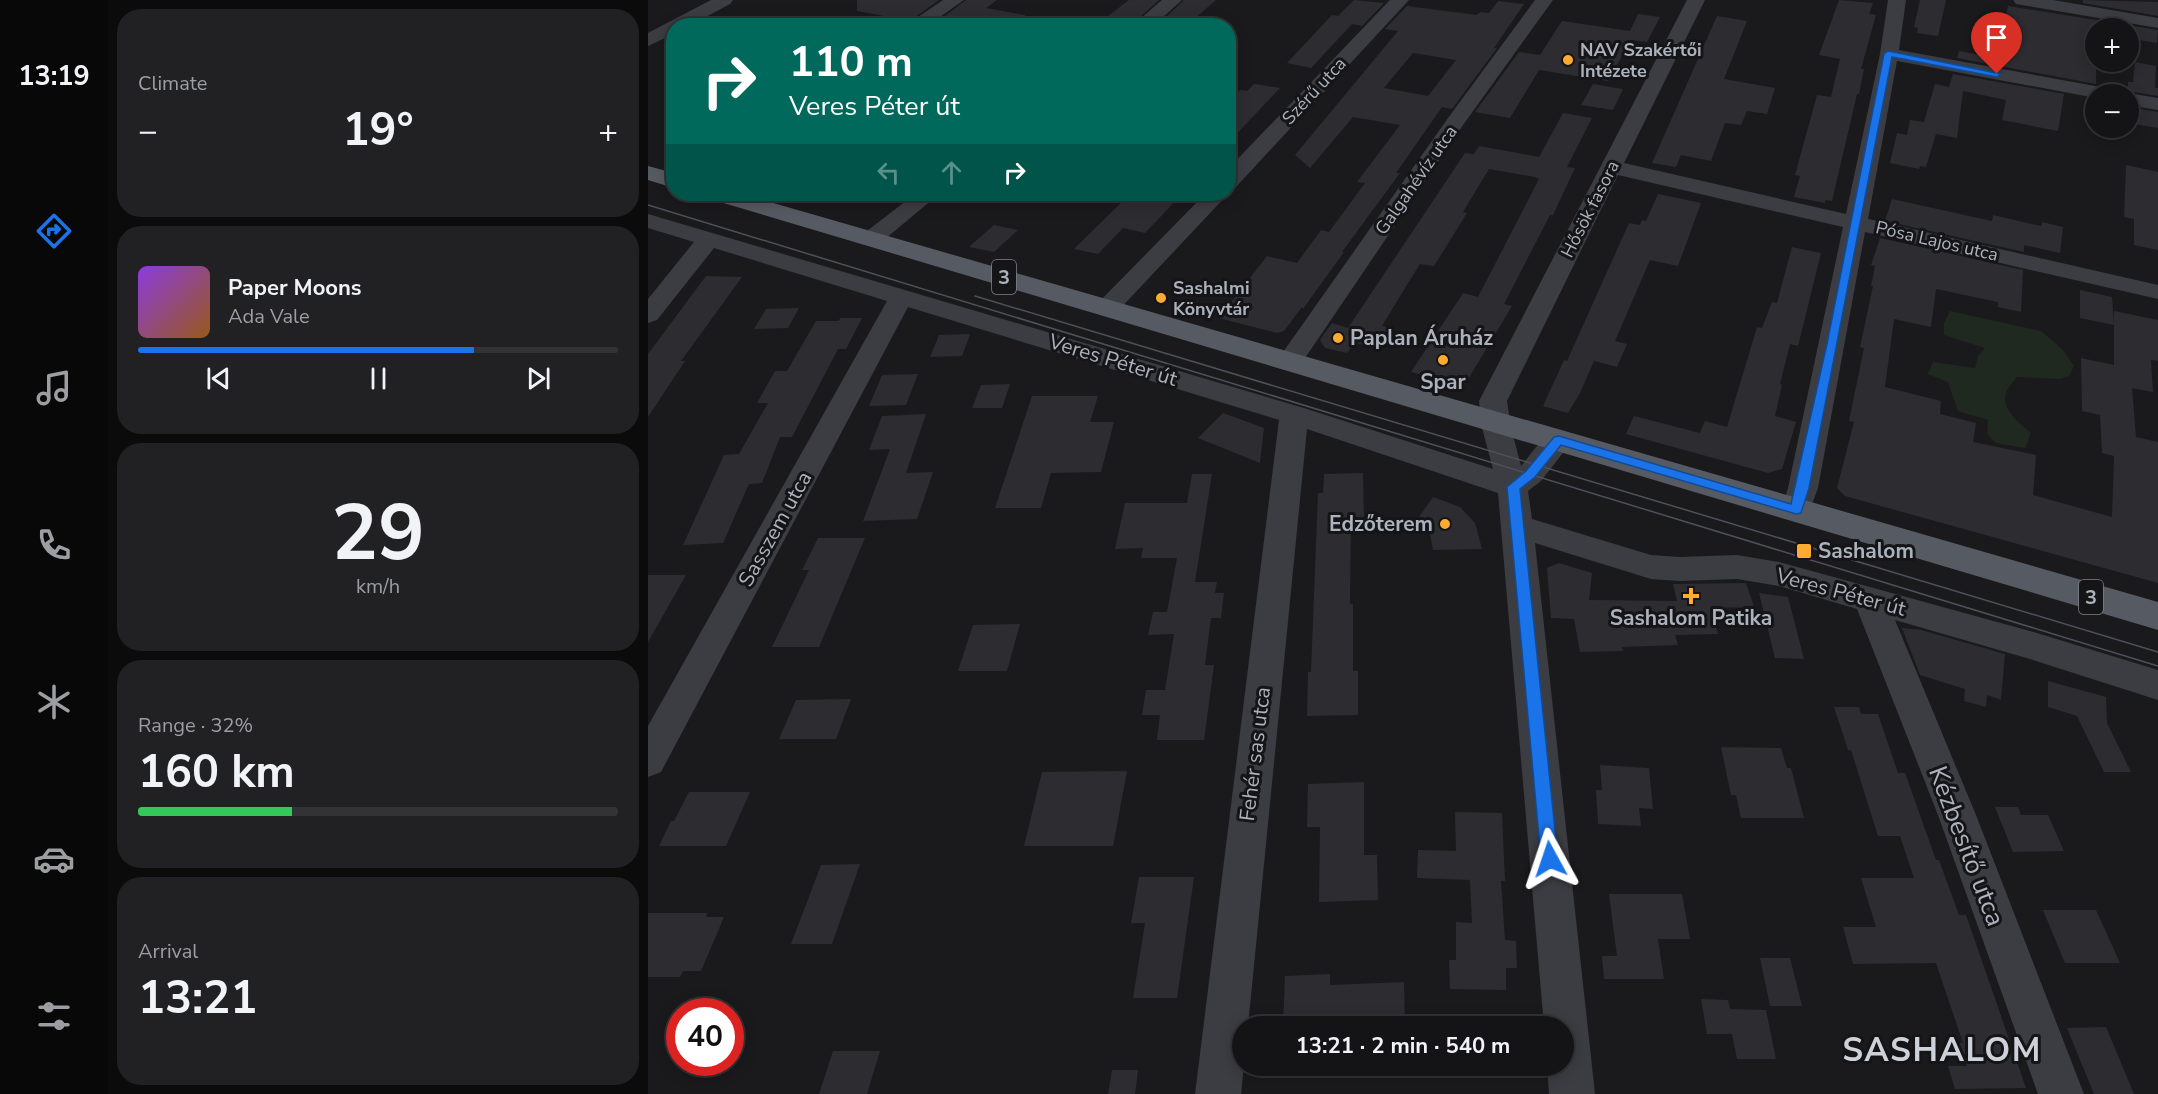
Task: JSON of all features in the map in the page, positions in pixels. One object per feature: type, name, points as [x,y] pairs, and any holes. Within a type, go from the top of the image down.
[{"type":"main road","name":"3","points":[[742,201],[2158,616]]},
{"type":"street","points":[[689,18],[724,0]]},
{"type":"street","points":[[927,18],[955,0]]},
{"type":"street","points":[[1151,18],[1173,0]]},
{"type":"street","name":"Szérű utca","points":[[1236,174],[1400,0]]},
{"type":"street","name":"Galgahévíz utca","points":[[1290,361],[1455,122],[1544,0]]},
{"type":"street","name":"Hősök fasora","points":[[1494,421],[1495,395],[1696,0]]},
{"type":"street","points":[[1796,510],[1803,488],[1828,366],[1897,0]]},
{"type":"street","points":[[2022,0],[2158,23]]},
{"type":"street","points":[[648,40],[666,30]]},
{"type":"street","points":[[1888,54],[2085,90]]},
{"type":"street","points":[[2139,101],[2158,104]]},
{"type":"street","name":"Pósa Lajos utca","points":[[1611,167],[2158,292]]},
{"type":"street","points":[[871,238],[919,201]]},
{"type":"street","points":[[1107,308],[1210,201]]},
{"type":"street","name":"Veres Péter út","points":[[648,221],[1294,415],[1514,487]]},
{"type":"street","points":[[648,315],[708,240]]},
{"type":"street","name":"Sasszem utca","points":[[648,761],[902,296]]},
{"type":"street","name":"Fehér sas utca","points":[[1218,1094],[1294,415]]},
{"type":"street","points":[[1494,421],[1514,487],[1572,1094]]},
{"type":"street","points":[[1514,487],[1531,474],[1559,440]]},
{"type":"street","name":"Veres Péter út","points":[[1518,529],[1541,532],[1651,567],[1679,569],[1737,567],[1779,573],[2158,685]]},
{"type":"street","name":"Kézbesítő utca","points":[[1870,599],[1957,816],[2061,1094]]},
{"type":"green space","points":[[1950,311],[2041,331],[2062,349],[2074,366],[2069,376],[2060,379],[2017,377],[2008,389],[2005,399],[2009,411],[2031,433],[2025,448],[1996,443],[1987,434],[1988,420],[1958,411],[1948,382],[1928,374],[1933,362],[1975,368],[1978,356],[1985,348],[1944,335],[1944,323]]},
{"type":"building","points":[[857,0],[939,0],[914,18],[881,18],[884,16],[857,11]]},
{"type":"building","points":[[966,0],[997,0],[986,8],[1025,15],[1025,18],[942,18]]},
{"type":"building","points":[[1129,0],[1159,0],[1139,18],[1105,18]]},
{"type":"building","points":[[1184,0],[1216,0],[1195,18],[1165,18]]},
{"type":"building","points":[[1354,0],[1384,3],[1362,26],[1352,24],[1311,68],[1287,63],[1332,15],[1338,16]]},
{"type":"building","points":[[1839,0],[1873,3],[1869,14],[1876,15],[1861,69],[1864,69],[1859,94],[1857,94],[1832,201],[1825,200],[1825,203],[1794,197],[1800,176],[1795,175],[1817,95],[1831,97],[1840,59],[1819,55]]},
{"type":"building","points":[[1920,0],[1946,0],[1938,36],[1917,33],[1918,28],[1914,27]]},
{"type":"building","points":[[2083,0],[2158,2],[2158,16],[2083,3]]},
{"type":"building","points":[[1498,1],[1524,4],[1494,48],[1497,48],[1452,109],[1442,107],[1396,173],[1400,173],[1303,309],[1302,307],[1284,331],[1277,333],[1219,318],[1267,256],[1297,263],[1321,230],[1329,232],[1365,183],[1357,182],[1400,125],[1353,117],[1310,168],[1295,155],[1398,31],[1385,29],[1407,6],[1476,15],[1481,12],[1489,13]],"holes":[[[1413,53],[1456,60],[1428,96],[1384,88]]]},
{"type":"building","points":[[2008,6],[2085,18],[2085,72],[2096,72],[2096,84],[1957,58],[1959,51],[1987,56],[1987,53],[1996,55]]},
{"type":"building","points":[[1638,14],[1660,17],[1647,42],[1631,40],[1608,81],[1539,70],[1510,118],[1475,112],[1519,52],[1540,55],[1562,21],[1630,31]]},
{"type":"building","points":[[1717,16],[1747,21],[1724,79],[1775,88],[1767,114],[1747,111],[1741,125],[1725,123],[1711,161],[1681,155],[1676,167],[1652,163]]},
{"type":"building","points":[[2139,27],[2158,30],[2157,43],[2139,40]]},
{"type":"building","points":[[2139,63],[2156,66],[2155,88],[2158,88],[2158,96],[2139,93],[2139,84],[2128,84],[2128,82],[2133,82],[2134,72],[2139,72]]},
{"type":"building","points":[[1953,74],[2064,94],[2058,131],[2002,120],[2006,100],[1963,91],[1957,138],[1936,134],[1926,167],[1920,166],[1919,169],[1890,163],[1897,133],[1907,135],[1910,120],[1924,122],[1935,84],[1949,87]]},
{"type":"building","points":[[1254,84],[1280,88],[1236,135],[1236,94],[1240,90],[1247,91]]},
{"type":"building","points":[[1593,84],[1623,89],[1613,110],[1581,105]]},
{"type":"building","points":[[2139,109],[2158,112],[2158,128],[2139,125]]},
{"type":"building","points":[[1563,113],[1592,118],[1567,167],[1575,168],[1553,215],[1550,215],[1504,304],[1512,306],[1464,386],[1411,372],[1463,293],[1478,297],[1539,179],[1535,177],[1489,169],[1463,212],[1467,213],[1434,266],[1420,264],[1405,288],[1382,326],[1392,328],[1379,348],[1355,343],[1347,353],[1325,348],[1320,340],[1332,323],[1348,328],[1465,153],[1474,154],[1479,146],[1539,157]]},
{"type":"building","points":[[2126,165],[2158,172],[2158,250],[2134,245],[2134,219],[2124,217]]},
{"type":"building","points":[[1658,194],[1701,203],[1678,266],[1650,260],[1615,341],[1627,344],[1617,367],[1594,361],[1568,413],[1543,406],[1564,360],[1567,361],[1629,223],[1640,225],[1642,220],[1646,221]]},
{"type":"building","points":[[1892,199],[1992,221],[1993,215],[2041,226],[2042,222],[2063,227],[2060,253],[2024,245],[2024,252],[1885,221]]},
{"type":"building","points":[[1123,201],[1175,201],[1145,233],[1123,228],[1098,254],[1074,249]]},
{"type":"building","points":[[994,225],[1018,230],[994,252],[969,247]]},
{"type":"building","points":[[1880,238],[2023,270],[2021,312],[1998,307],[1998,302],[1936,289],[1931,327],[1894,319],[1885,387],[1941,401],[1940,414],[1976,423],[1973,442],[2036,455],[2033,495],[2112,517],[2114,456],[2102,453],[2100,415],[2082,411],[2081,358],[2114,365],[2114,311],[2158,320],[2158,361],[2151,360],[2153,392],[2132,388],[2136,437],[2158,442],[2158,583],[1845,496],[1837,488],[1854,422],[1849,421],[1864,348],[1860,347],[1873,286],[1871,286],[1875,266],[1871,265]]},
{"type":"building","points":[[1792,247],[1821,253],[1798,346],[1790,344],[1780,384],[1782,385],[1775,416],[1796,422],[1782,469],[1768,473],[1626,434],[1634,416],[1700,433],[1705,421],[1727,427],[1757,327],[1762,328],[1772,302],[1777,303]]},
{"type":"building","points":[[706,276],[742,277],[681,361],[685,361],[648,417],[648,354]]},
{"type":"building","points":[[2080,290],[2112,297],[2114,325],[2080,318]]},
{"type":"building","points":[[799,308],[788,328],[754,329],[766,309]]},
{"type":"building","points":[[840,318],[862,318],[846,349],[838,349],[792,437],[780,437],[762,483],[749,484],[723,543],[683,545],[724,455],[739,454],[768,403],[757,403],[775,371],[787,371],[816,321],[839,321]]},
{"type":"building","points":[[970,334],[962,356],[930,357],[939,335]]},
{"type":"building","points":[[918,374],[906,405],[869,406],[882,375]]},
{"type":"building","points":[[1010,384],[1002,408],[972,408],[981,385]]},
{"type":"building","points":[[1032,396],[1098,396],[1090,422],[1114,422],[1101,472],[1051,473],[1041,508],[995,508]]},
{"type":"building","points":[[1223,413],[1264,428],[1260,463],[1198,438]]},
{"type":"building","points":[[926,414],[906,473],[933,472],[917,519],[863,521],[890,449],[869,450],[882,416]]},
{"type":"building","points":[[1363,473],[1364,518],[1351,518],[1350,604],[1353,604],[1353,671],[1358,671],[1358,715],[1307,716],[1308,672],[1311,672],[1318,493],[1323,493],[1324,474]]},
{"type":"building","points":[[1192,474],[1212,474],[1195,582],[1217,582],[1215,593],[1224,593],[1221,618],[1211,618],[1205,665],[1214,665],[1204,740],[1157,740],[1160,715],[1142,715],[1146,690],[1165,690],[1174,634],[1148,635],[1153,612],[1167,612],[1177,558],[1141,558],[1143,548],[1115,549],[1125,503],[1187,503]]},
{"type":"building","name":"Edzőterem","points":[[1433,497],[1460,507],[1475,523],[1482,549],[1433,550],[1429,528],[1414,524]]},
{"type":"building","points":[[818,538],[865,538],[819,647],[772,647],[809,570],[802,570]]},
{"type":"building","points":[[1559,563],[1592,573],[1589,600],[1677,601],[1673,584],[1746,583],[1754,607],[1711,608],[1718,634],[1675,635],[1678,645],[1622,647],[1623,651],[1580,652],[1574,619],[1551,618],[1547,568]]},
{"type":"building","points":[[648,575],[686,575],[648,642]]},
{"type":"building","points":[[1759,593],[1788,597],[1804,659],[1775,658]]},
{"type":"building","points":[[1020,624],[1007,671],[958,671],[973,625]]},
{"type":"building","points":[[1902,628],[1921,630],[2005,654],[2001,700],[1987,695],[1986,707],[1964,701],[1965,689],[1920,675]]},
{"type":"building","points":[[2048,681],[2106,697],[2107,723],[2131,772],[2104,772],[2077,716],[2048,707]]},
{"type":"building","points":[[851,699],[836,739],[779,739],[796,700]]},
{"type":"building","points":[[1834,707],[1859,707],[1861,714],[1878,714],[1898,773],[1905,773],[1936,860],[1939,860],[1959,915],[1966,915],[2026,1088],[1955,1089],[1948,1066],[1967,1066],[1959,1043],[1963,1043],[1936,963],[1853,964],[1843,927],[1876,927],[1861,878],[1914,878],[1900,836],[1878,836],[1851,750],[1848,750]]},
{"type":"building","points":[[1721,747],[1781,748],[1787,768],[1791,768],[1804,818],[1741,818],[1736,795],[1731,795]]},
{"type":"building","points":[[1600,765],[1649,768],[1653,809],[1639,808],[1641,826],[1598,824],[1596,790],[1602,790]]},
{"type":"building","points":[[1127,771],[1113,846],[1024,846],[1042,772]]},
{"type":"building","points":[[1364,782],[1364,855],[1377,855],[1378,900],[1319,902],[1320,827],[1307,827],[1308,784]]},
{"type":"building","points":[[689,792],[750,792],[726,846],[659,846]]},
{"type":"building","points":[[1995,807],[2018,807],[2021,815],[2048,815],[2064,851],[2013,852]]},
{"type":"building","points":[[1455,812],[1502,813],[1505,881],[1501,881],[1505,940],[1516,941],[1517,968],[1506,968],[1506,990],[1450,989],[1449,960],[1456,960],[1456,922],[1472,923],[1470,880],[1417,878],[1418,850],[1456,851]]},
{"type":"building","points":[[860,864],[832,944],[791,944],[821,865]]},
{"type":"building","points":[[1139,877],[1194,877],[1177,998],[1133,998],[1145,923],[1131,923]]},
{"type":"building","points":[[1609,894],[1682,894],[1690,939],[1658,939],[1664,979],[1604,979],[1602,956],[1617,956]]},
{"type":"building","points":[[2043,910],[2096,910],[2120,963],[2065,963]]},
{"type":"building","points":[[648,913],[707,913],[706,917],[724,917],[701,971],[683,971],[680,977],[648,977]]},
{"type":"building","points":[[1760,958],[1790,958],[1802,1006],[1770,1006]]},
{"type":"building","points":[[1330,974],[1330,985],[1404,982],[1405,1016],[1283,1016],[1285,976]]},
{"type":"building","points":[[1701,999],[1728,1000],[1730,1009],[1766,1010],[1776,1059],[1737,1059],[1732,1034],[1707,1034]]},
{"type":"building","points":[[2106,1027],[2134,1094],[2094,1094],[2067,1028]]},
{"type":"building","points":[[833,1051],[880,1051],[867,1094],[819,1094]]},
{"type":"building","points":[[1112,1070],[1138,1070],[1135,1094],[1108,1094]]},
{"type":"tram line","points":[[648,205],[2158,666]]},
{"type":"tram line","points":[[975,296],[2158,652]]},
{"type":"place","name":"NAV Szakértői Intézete","points":[[1568,60]]},
{"type":"place","name":"Sashalmi Könyvtár","points":[[1161,298]]},
{"type":"place","name":"Paplan Áruház","points":[[1338,338]]},
{"type":"place","name":"Spar","points":[[1443,360]]},
{"type":"place","name":"Edzőterem","points":[[1445,524]]},
{"type":"place","name":"Sashalom","points":[[1804,551]]},
{"type":"place","name":"Sashalom Patika","points":[[1691,596]]},
{"type":"district","name":"SASHALOM","points":[[1942,1049]]},
{"type":"route","points":[[1550,859],[1514,487],[1531,474],[1559,440],[1796,510],[1803,488],[1888,54],[1997,74]]}]
